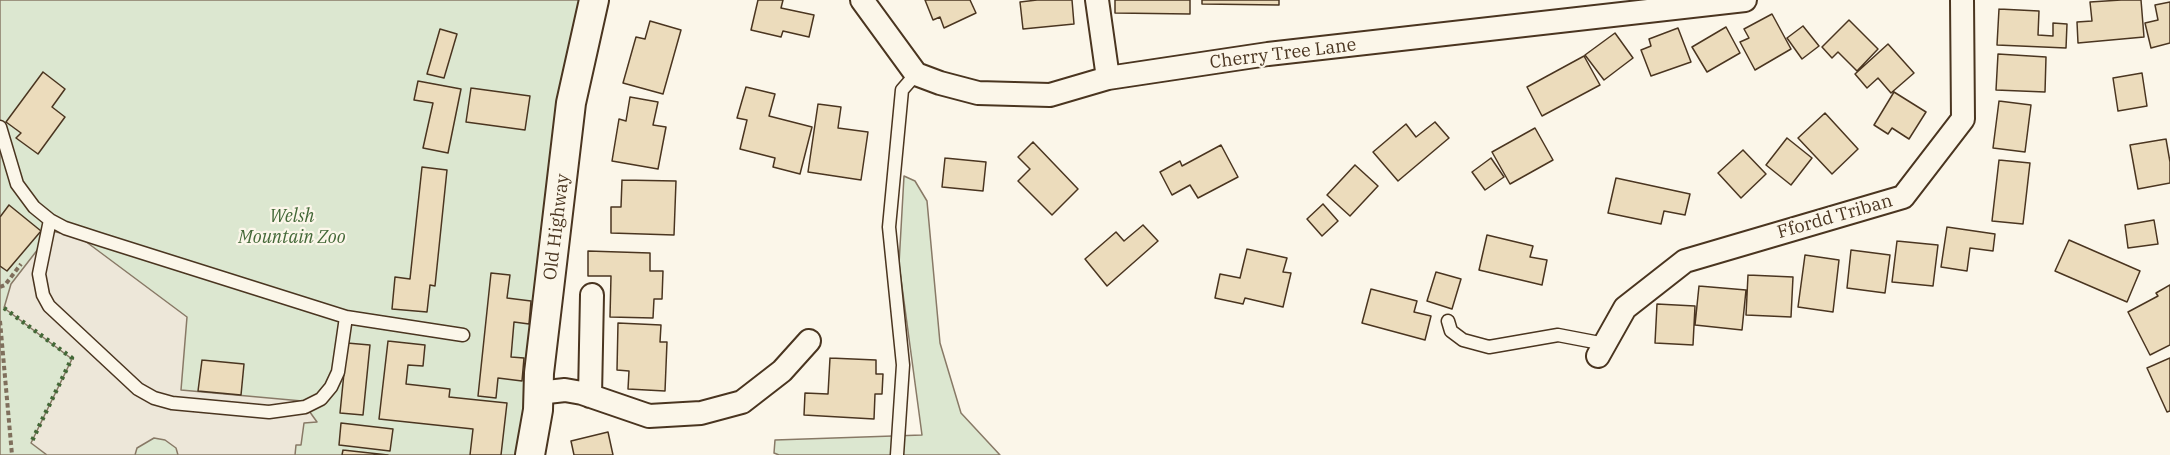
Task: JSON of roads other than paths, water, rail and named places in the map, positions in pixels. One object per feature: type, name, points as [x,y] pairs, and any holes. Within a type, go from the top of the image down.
[{"type":"street","name":"Old Highway","points":[[533,452],[571,103],[594,0]]},
{"type":"street","points":[[862,0],[916,74]]},
{"type":"street","points":[[1097,0],[1108,78]]},
{"type":"street","name":"Cherry Tree Lane","points":[[916,74],[940,84],[978,93],[1050,95],[1108,78],[1268,54],[1745,0]]},
{"type":"street","name":"Ffordd Triban","points":[[1602,350],[1625,308],[1685,261],[1903,197],[1963,119],[1962,0]]},
{"type":"street","points":[[590,396],[592,295]]},
{"type":"street","points":[[538,393],[565,390],[649,416],[701,413],[742,402],[782,371],[809,341]]},
{"type":"lane","points":[[897,455],[903,365],[889,227],[902,90],[916,74]]},
{"type":"lane","points":[[0,127],[17,184],[34,207],[65,228],[346,317],[463,335]]},
{"type":"lane","points":[[50,220],[39,273],[43,295],[49,306],[138,388],[154,398],[172,403],[269,412],[305,407],[321,399],[331,387],[338,372],[346,317]]},
{"type":"lane","points":[[1448,321],[1451,331],[1463,339],[1489,347],[1558,335],[1602,350]]},
{"type":"park label","name":"Welsh Mountain Zoo","points":[[292,227]]}]
